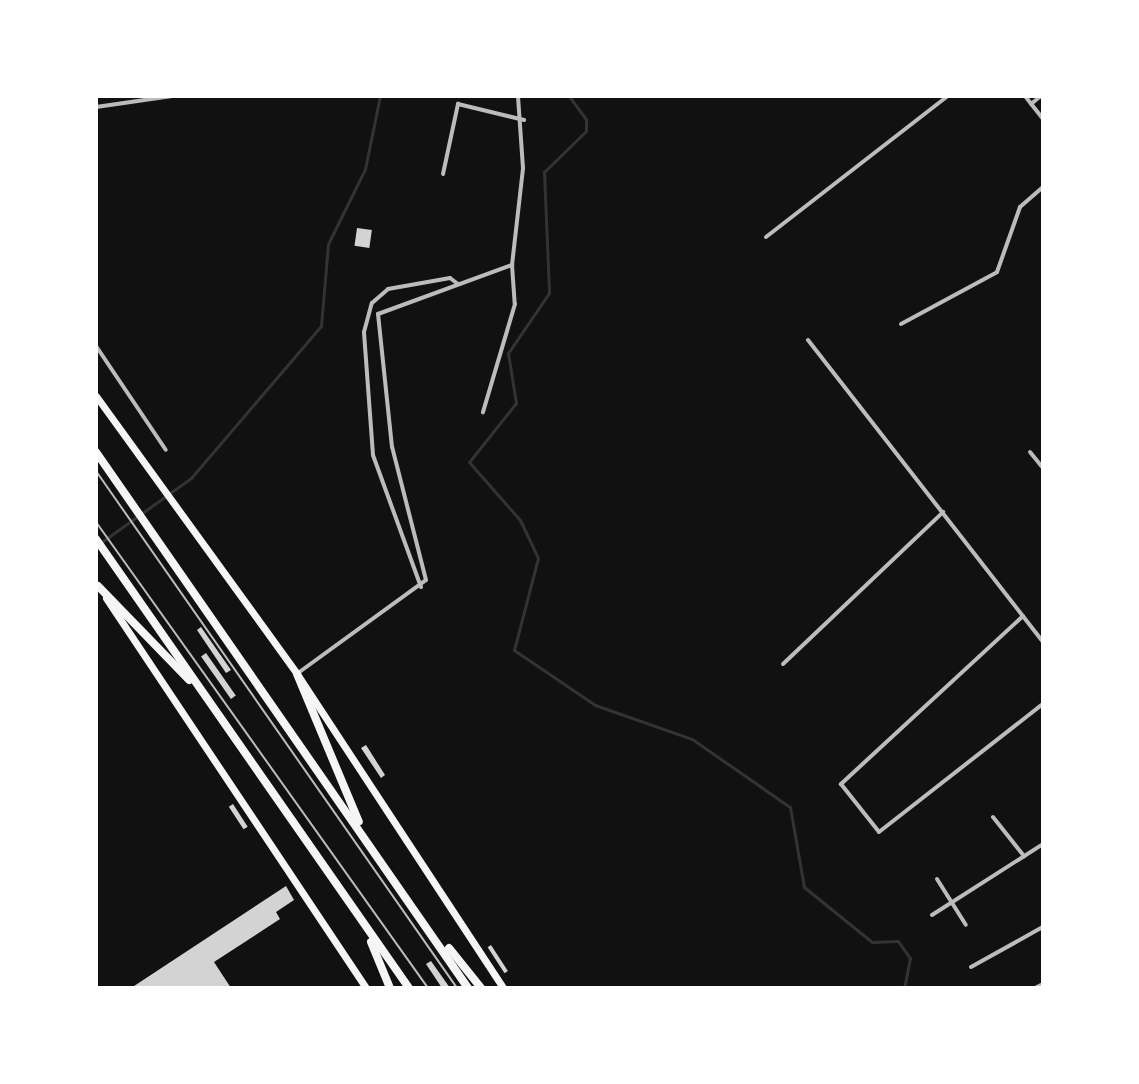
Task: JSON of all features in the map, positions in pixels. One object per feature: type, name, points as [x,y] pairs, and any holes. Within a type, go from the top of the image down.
[{"type":"highway","points":[[96,452],[367,841],[481,988]]},
{"type":"highway","points":[[96,539],[409,988]]},
{"type":"highway","points":[[97,584],[213,707]]},
{"type":"highway","points":[[297,674],[367,841]]},
{"type":"highway","points":[[424,918],[468,988]]},
{"type":"highway","points":[[364,926],[390,988]]},
{"type":"main road","points":[[96,396],[297,674],[503,988]]},
{"type":"main road","points":[[97,584],[366,988]]},
{"type":"street","points":[[96,107],[172,96]]},
{"type":"street","points":[[483,412],[515,304],[512,265],[524,120],[518,96]]},
{"type":"street","points":[[766,237],[948,96]]},
{"type":"street","points":[[1025,96],[1043,119]]},
{"type":"street","points":[[1031,104],[1041,96]]},
{"type":"street","points":[[443,174],[458,104],[524,120]]},
{"type":"street","points":[[901,324],[997,272],[1020,207],[1043,187]]},
{"type":"street","points":[[297,674],[421,587],[426,574],[392,447],[376,320],[386,307],[512,265]]},
{"type":"street","points":[[421,587],[373,455],[364,332],[372,303],[388,289],[450,278],[458,284]]},
{"type":"street","points":[[808,340],[1043,642]]},
{"type":"street","points":[[96,346],[166,450]]},
{"type":"street","points":[[1030,452],[1043,468]]},
{"type":"street","points":[[783,664],[943,512]]},
{"type":"street","points":[[1023,616],[841,784],[879,832],[1043,704]]},
{"type":"street","points":[[993,817],[1024,856]]},
{"type":"street","points":[[932,915],[1043,844]]},
{"type":"street","points":[[937,879],[966,925]]},
{"type":"street","points":[[971,967],[1043,927]]},
{"type":"street","points":[[1035,988],[1043,984]]},
{"type":"lane","points":[[96,471],[457,988]]},
{"type":"lane","points":[[96,522],[428,988]]},
{"type":"building","points":[[357,228],[372,230],[369,248],[354,246]]},
{"type":"building","points":[[201,627],[231,670],[226,673],[197,630]]},
{"type":"building","points":[[206,653],[236,696],[231,699],[201,656]]},
{"type":"building","points":[[366,745],[385,775],[381,778],[361,748]]},
{"type":"building","points":[[233,804],[248,827],[244,829],[229,807]]},
{"type":"building","points":[[286,886],[294,900],[276,912],[280,919],[214,962],[231,988],[131,988]]},
{"type":"building","points":[[491,945],[508,971],[505,973],[488,947]]},
{"type":"building","points":[[431,961],[450,988],[442,988],[426,964]]},
{"type":"waterway","points":[[96,546],[191,478],[321,326],[328,244],[365,169],[380,96]]},
{"type":"waterway","points":[[569,96],[586,119],[586,131],[544,172],[549,293],[508,353],[516,403],[469,462],[520,520],[538,558],[514,650],[595,705],[692,739],[790,807],[804,887],[872,942],[898,941],[910,958],[904,988]]}]
